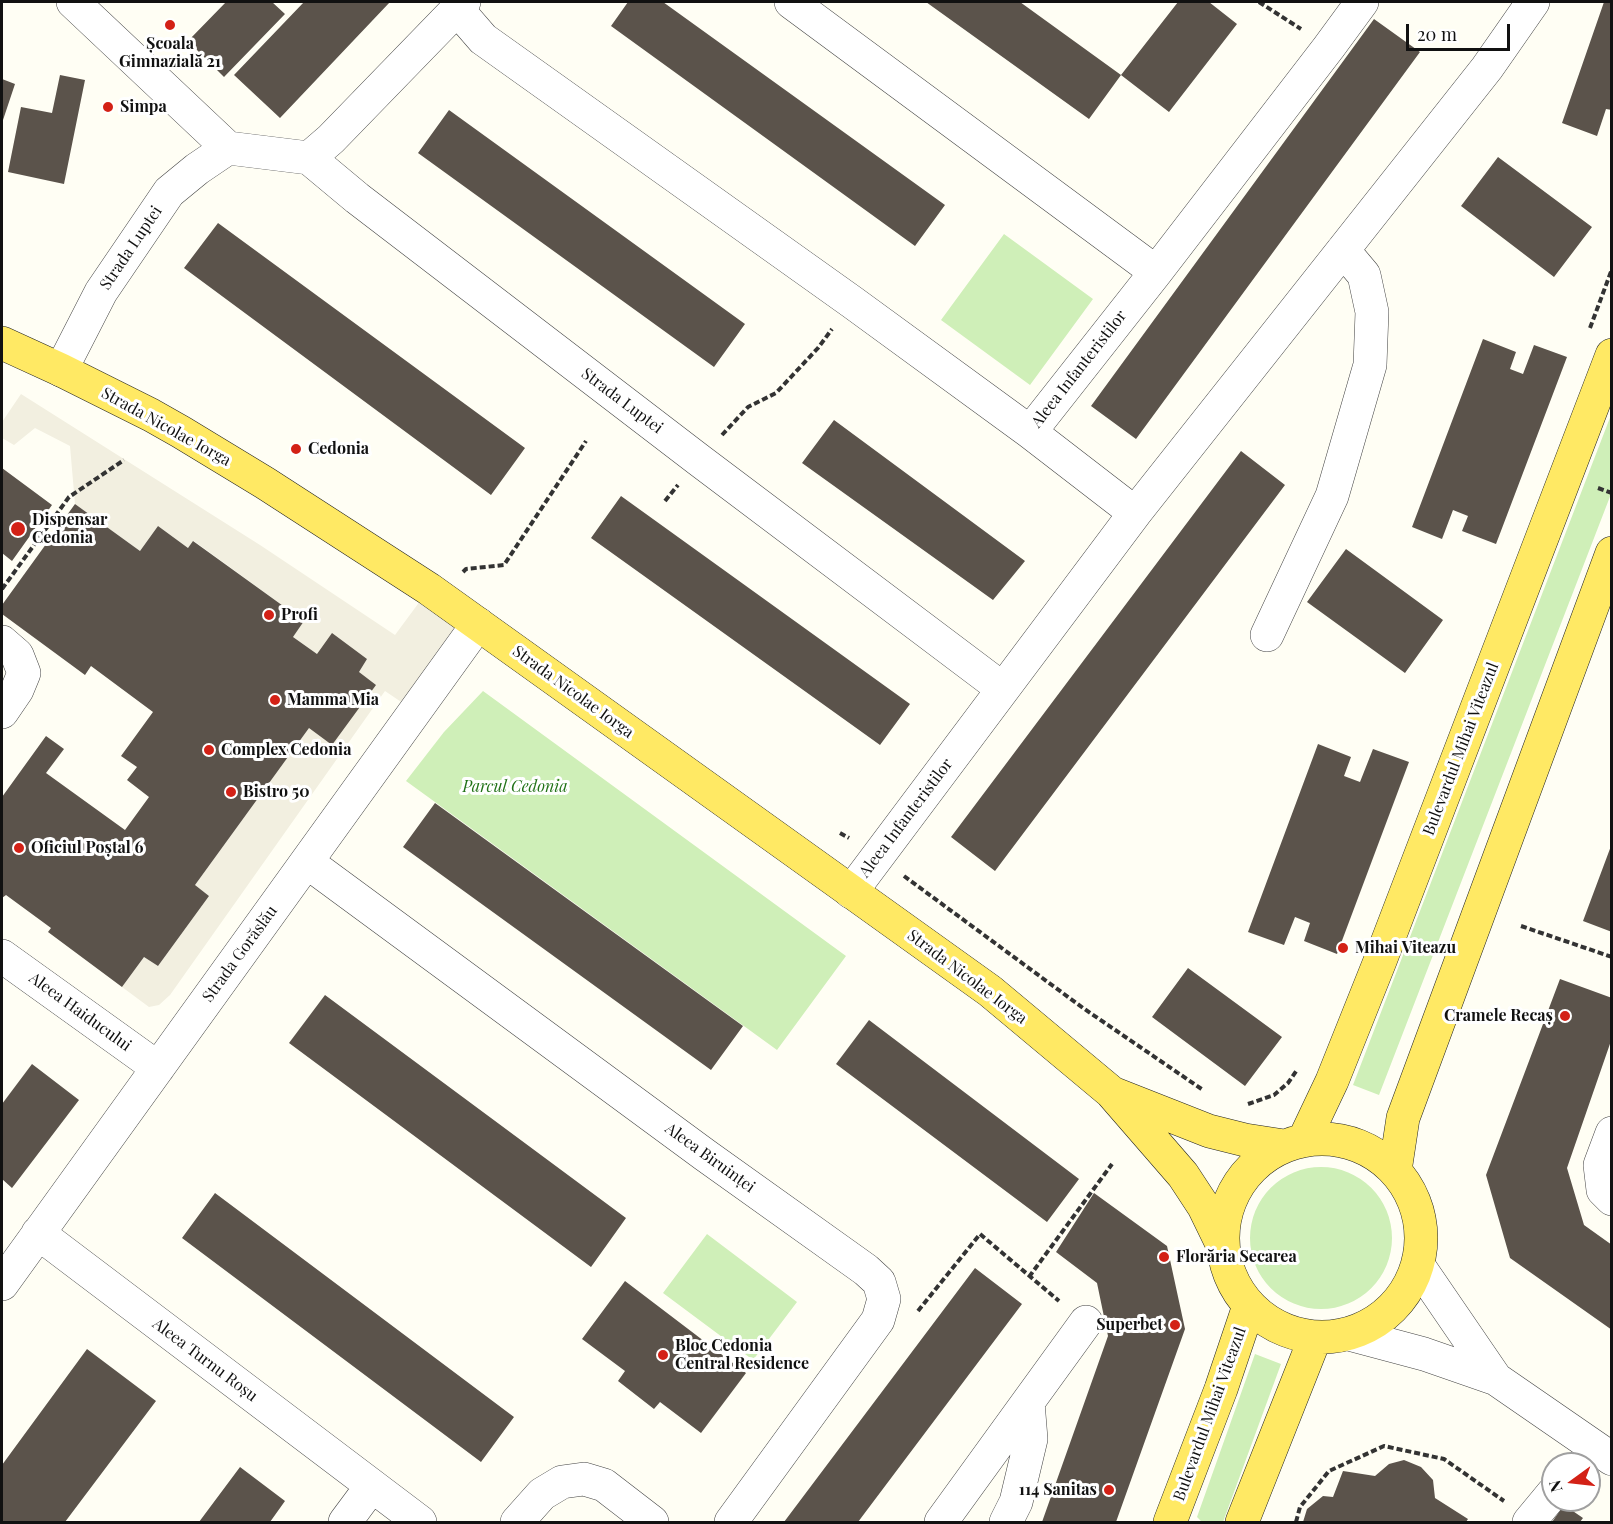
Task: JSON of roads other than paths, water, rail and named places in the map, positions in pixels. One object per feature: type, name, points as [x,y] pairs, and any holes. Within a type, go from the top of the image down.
[{"type":"main road","name":"Strada Nicolae Iorga","points":[[2,343],[152,415],[275,490],[440,597],[990,991],[1111,1092],[1183,1175],[1204,1207],[1223,1246]]},
{"type":"main road","name":"Bulevardul Mihai Viteazul","points":[[1294,1143],[1332,1081],[1380,961],[1600,345]]},
{"type":"main road","points":[[1395,1171],[1402,1118],[1611,553]]},
{"type":"main road","name":"Strada Nicolae Iorga","points":[[1111,1092],[1209,1131],[1245,1140],[1294,1143]]},
{"type":"main road","points":[[1330,1139],[1354,1144],[1376,1155],[1395,1171],[1410,1192],[1419,1215],[1421,1240],[1418,1265],[1412,1282],[1392,1309],[1379,1320],[1348,1334],[1315,1338],[1291,1332],[1268,1322],[1249,1306],[1236,1289],[1227,1266],[1223,1246],[1225,1221],[1232,1197],[1245,1176],[1263,1158],[1294,1143],[1330,1139]]},
{"type":"main road","name":"Bulevardul Mihai Viteazul","points":[[1170,1522],[1221,1389],[1249,1306]]},
{"type":"main road","points":[[1242,1522],[1315,1338]]},
{"type":"street","points":[[73,2],[228,148],[309,158],[331,139],[461,5],[483,39],[1030,432]]},
{"type":"street","points":[[791,2],[1156,272]]},
{"type":"street","name":"Aleea Infanteristilor","points":[[851,892],[1135,513],[1030,432],[1156,272],[1362,2]]},
{"type":"street","points":[[1135,513],[1487,68],[1533,2]]},
{"type":"street","name":"Strada Luptei","points":[[62,370],[101,292],[169,192],[228,148]]},
{"type":"street","name":"Strada Luptei","points":[[309,158],[357,198],[699,460],[1003,689]]},
{"type":"street","points":[[1267,635],[1332,495],[1370,364],[1372,312],[1364,275],[1343,250]]},
{"type":"street","name":"Strada Gorăslău","points":[[2,1284],[478,624]]},
{"type":"street","points":[[2,712],[17,690],[24,673],[9,648]]},
{"type":"street","name":"Aleea Biruinței","points":[[307,862],[705,1155],[866,1270],[879,1282],[884,1299],[878,1320],[731,1522]]},
{"type":"street","name":"Aleea Haiducului","points":[[2,956],[158,1068]]},
{"type":"street","points":[[1611,1133],[1600,1165],[1603,1190],[1611,1198]]},
{"type":"street","name":"Aleea Turnu Roșu","points":[[38,1233],[420,1522]]},
{"type":"street","points":[[1418,1265],[1497,1379],[1589,1452]]},
{"type":"street","points":[[941,1522],[1086,1322]]},
{"type":"street","points":[[1348,1334],[1424,1354],[1497,1379]]},
{"type":"street","points":[[1006,1522],[1016,1502],[1031,1439],[1028,1401]]},
{"type":"street","points":[[517,1522],[542,1494],[562,1482],[584,1479],[604,1485],[652,1522]]},
{"type":"street","points":[[345,1522],[371,1487]]},
{"type":"street","points":[[1529,1521],[1541,1507]]},
{"type":"place","name":"Școala Gimnazială 21","points":[[170,25]]},
{"type":"place","name":"Simpa","points":[[108,107]]},
{"type":"place","name":"Cedonia","points":[[296,449]]},
{"type":"place","name":"Dispensar Cedonia","points":[[18,529]]},
{"type":"place","name":"Profi","points":[[269,615]]},
{"type":"place","name":"Mamma Mia","points":[[275,700]]},
{"type":"place","name":"Complex Cedonia","points":[[209,750]]},
{"type":"place","name":"Bistro 50","points":[[231,792]]},
{"type":"place","name":"Oficiul Poștal 6","points":[[19,848]]},
{"type":"place","name":"Mihai Viteazu","points":[[1343,948]]},
{"type":"place","name":"Cramele Recaș","points":[[1565,1016]]},
{"type":"place","name":"Florăria Secarea","points":[[1164,1257]]},
{"type":"place","name":"Superbet","points":[[1175,1325]]},
{"type":"place","name":"Bloc Cedonia Central Residence","points":[[663,1355]]},
{"type":"place","name":"114 Sanitas","points":[[1109,1490]]},
{"type":"park label","name":"Parcul Cedonia","points":[[515,787]]}]
